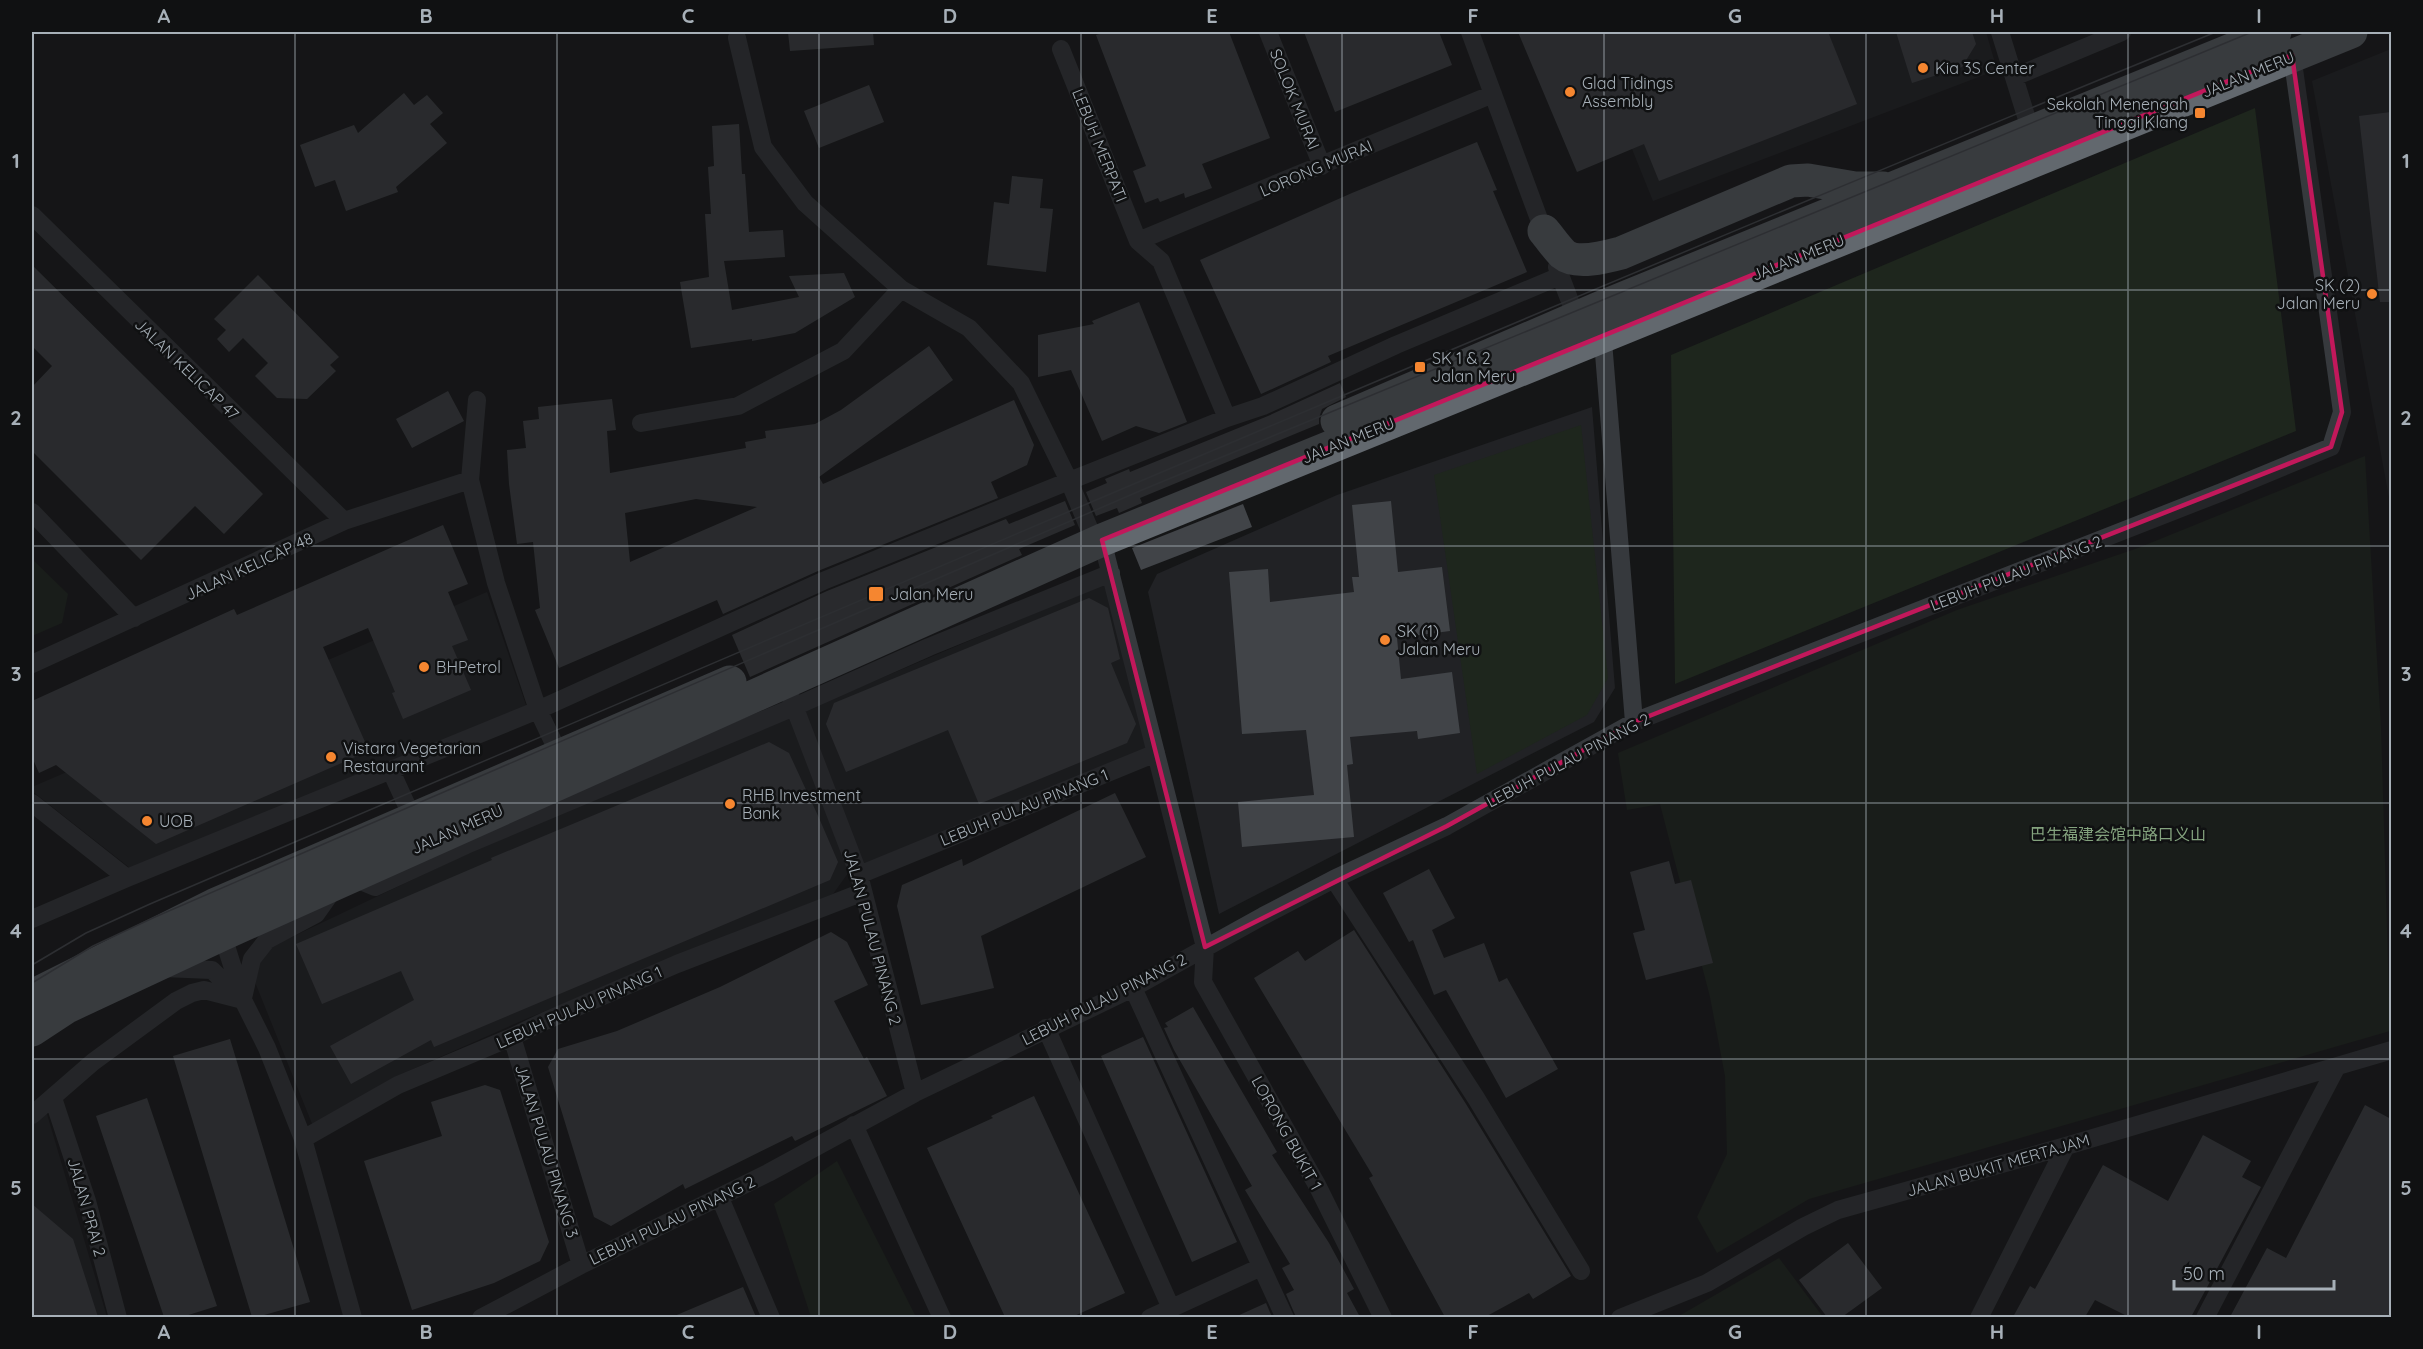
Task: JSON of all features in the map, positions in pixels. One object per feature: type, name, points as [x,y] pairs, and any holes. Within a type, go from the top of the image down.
[{"type":"highway","name":"JALAN MERU","points":[[32,996],[218,919],[413,819],[1591,327],[2284,44],[2351,32]]},
{"type":"highway","name":"JALAN MERU","points":[[1591,327],[1634,294],[2031,132],[2227,41],[2284,44]]},
{"type":"highway","points":[[1544,231],[1565,256],[1602,259],[1791,182],[1808,180],[1856,189],[1894,188]]},
{"type":"highway","points":[[1634,294],[1656,278],[1668,256],[1669,233]]},
{"type":"highway","name":"JALAN MERU","points":[[32,1030],[68,1007],[154,967],[218,919],[345,879],[789,695],[1095,534]]},
{"type":"street","name":"SOLOK MURAI","points":[[1268,32],[1322,165]]},
{"type":"street","points":[[1470,32],[1560,276],[1591,327],[1634,722]]},
{"type":"street","points":[[2000,32],[2031,132]]},
{"type":"street","points":[[2014,76],[2122,32]]},
{"type":"street","name":"LORONG BUKIT 1","points":[[737,38],[763,147],[806,203],[902,289],[969,328],[1021,383],[1095,534],[1111,573],[1205,947],[1203,982],[1317,1185],[1383,1317]]},
{"type":"street","name":"LEBUH PULAU PINANG 2","points":[[481,1317],[720,1198],[915,1093],[1133,988],[1334,879],[1447,826],[1634,722],[2222,492],[2331,447],[2342,412],[2284,44]]},
{"type":"street","name":"LEBUH MERPATI","points":[[1061,49],[1138,241]]},
{"type":"street","name":"LORONG MURAI","points":[[1138,241],[1493,94]]},
{"type":"street","name":"JALAN KELICAP 47","points":[[32,215],[344,521]]},
{"type":"street","points":[[1138,241],[1161,261],[1227,418]]},
{"type":"street","points":[[32,919],[538,710],[823,581],[1227,418],[1263,406],[1396,345],[1560,276]]},
{"type":"street","points":[[641,423],[738,406],[843,351],[902,289]]},
{"type":"street","points":[[477,400],[470,480],[496,583],[538,710],[560,756]]},
{"type":"street","name":"JALAN KELICAP 48","points":[[32,664],[344,521],[470,480]]},
{"type":"street","points":[[32,512],[134,618]]},
{"type":"street","points":[[789,695],[929,647],[1111,573]]},
{"type":"street","name":"JALAN PULAU PINANG 2","points":[[789,695],[861,883],[915,1093]]},
{"type":"street","name":"LEBUH PULAU PINANG 1","points":[[303,1139],[398,1085],[1156,753]]},
{"type":"street","points":[[391,771],[413,819]]},
{"type":"street","points":[[32,803],[127,878]]},
{"type":"street","points":[[243,1000],[252,959],[267,940],[316,914],[345,879]]},
{"type":"street","points":[[1334,879],[1476,1098],[1581,1271]]},
{"type":"street","points":[[218,919],[243,1000],[267,1048],[303,1139],[353,1317]]},
{"type":"street","points":[[154,967],[212,970],[243,1000]]},
{"type":"street","points":[[1133,988],[1285,1317]]},
{"type":"street","points":[[32,1115],[93,1062],[176,1001],[204,990],[243,1000]]},
{"type":"street","points":[[1046,1028],[1172,1308]]},
{"type":"street","name":"JALAN PULAU PINANG 3","points":[[512,1037],[582,1265]]},
{"type":"street","name":"JALAN BUKIT MERTAJAM","points":[[1620,1317],[1707,1283],[1803,1227],[1838,1210],[2066,1146],[2391,1050]]},
{"type":"street","points":[[2205,1317],[2337,1066]]},
{"type":"street","name":"JALAN PRAI 2","points":[[53,1098],[87,1201],[118,1317]]},
{"type":"street","points":[[854,1125],[942,1317]]},
{"type":"street","points":[[1979,1317],[2066,1146]]},
{"type":"street","points":[[720,1198],[771,1317]]},
{"type":"street","points":[[1150,1317],[1261,1267]]},
{"type":"highlighted area","points":[[2292,55],[2342,412],[2331,447],[1634,722],[1447,826],[1205,947],[1102,540]]},
{"type":"shaded area","points":[[1585,32],[1986,32],[1997,70],[1653,201]]},
{"type":"shaded area","name":"SK (2) Jalan Meru","points":[[2391,49],[2391,508],[2312,81]]},
{"type":"shaded area","name":"SK (1) Jalan Meru","points":[[1592,407],[1615,688],[1594,722],[1219,914],[1148,592],[1157,574],[1337,495]]},
{"type":"shaded area","points":[[1106,583],[1147,749],[848,873],[833,894],[528,1018],[397,1076],[313,1126],[255,982],[261,958],[271,947],[479,848]]},
{"type":"shaded area","points":[[487,592],[527,708],[130,868],[32,791],[32,787]]},
{"type":"shaded area","points":[[46,1111],[107,1317],[32,1318],[32,1124]]},
{"type":"green space","points":[[2255,108],[2296,431],[1675,684],[1671,355]]},
{"type":"green space","points":[[1581,425],[1608,678],[1587,715],[1477,774],[1434,475]]},
{"type":"green space","name":"巴生福建会馆中路口义山","points":[[2365,456],[2381,728],[2390,1031],[1809,1199],[1717,1253],[1697,1217],[1727,1154],[1725,1076],[1710,997],[1660,804],[1627,810],[1618,753],[1957,610],[2138,548]]},
{"type":"green space","points":[[32,559],[68,594],[62,623],[32,636]]},
{"type":"green space","points":[[837,1161],[916,1317],[811,1317],[774,1204]]},
{"type":"green space","points":[[1779,1258],[1823,1317],[1676,1317],[1679,1316]]},
{"type":"building","points":[[788,32],[873,32],[874,45],[790,51]]},
{"type":"building","points":[[1106,32],[1229,32],[1270,138],[1202,164],[1212,188],[1185,198],[1184,193],[1160,202],[1158,198],[1145,203],[1133,171],[1146,166],[1096,35]]},
{"type":"building","points":[[1304,32],[1439,32],[1452,65],[1335,112]]},
{"type":"building","points":[[1518,32],[1828,32],[1857,104],[1659,181],[1644,144],[1577,172]]},
{"type":"building","points":[[1896,32],[1972,32],[1976,44],[1962,67],[1912,83]]},
{"type":"building","points":[[869,85],[884,122],[819,148],[804,111]]},
{"type":"building","points":[[404,93],[414,105],[427,95],[443,113],[430,124],[447,143],[396,187],[398,192],[346,211],[335,180],[315,187],[300,145],[354,125],[358,133]]},
{"type":"building","points":[[2391,112],[2391,302],[2380,302],[2359,116]]},
{"type":"building","points":[[739,124],[749,232],[783,230],[785,257],[724,261],[732,310],[799,297],[789,276],[844,273],[855,297],[795,333],[691,348],[680,282],[709,277],[705,214],[711,214],[708,167],[714,166],[712,126]]},
{"type":"building","points":[[1477,142],[1497,190],[1493,191],[1527,272],[1328,356],[1331,362],[1261,394],[1200,260],[1352,193]]},
{"type":"building","points":[[1012,176],[1043,179],[1040,208],[1053,209],[1046,272],[987,265],[994,202],[1009,204]]},
{"type":"building","points":[[32,265],[263,494],[224,534],[195,506],[141,560],[32,451],[32,387],[52,366],[32,346]]},
{"type":"building","points":[[258,275],[339,357],[330,365],[336,371],[307,399],[277,398],[255,376],[268,363],[243,338],[229,352],[217,339],[226,330],[214,319]]},
{"type":"building","points":[[1139,302],[1187,422],[1159,433],[1136,426],[1102,441],[1071,370],[1038,377],[1038,335],[1094,324],[1092,321]]},
{"type":"building","points":[[929,346],[953,380],[819,477],[823,484],[1014,400],[1034,445],[1027,465],[991,482],[998,498],[818,571],[723,614],[717,600],[559,668],[535,610],[540,608],[533,542],[517,544],[509,484],[507,450],[526,448],[523,421],[539,419],[538,407],[612,399],[616,430],[607,431],[610,473],[746,448],[745,442],[766,438],[765,431],[815,424],[841,410]],"holes":[[[696,499],[757,507],[630,562],[625,513]]]},
{"type":"building","points":[[1340,383],[1346,397],[1322,409],[1319,424],[1140,498],[1142,503],[1119,513],[1117,508],[1096,516],[1086,492],[1107,483],[1105,479],[1129,469],[1130,472],[1268,416]]},
{"type":"building","points":[[448,391],[464,421],[412,448],[396,419]]},
{"type":"building","points":[[1065,501],[1075,525],[1019,549],[1022,555],[750,677],[732,635],[827,591],[1006,519],[1009,524]]},
{"type":"building","points":[[1391,501],[1398,572],[1442,567],[1450,631],[1397,638],[1401,679],[1452,672],[1460,733],[1418,739],[1417,731],[1350,737],[1353,764],[1347,765],[1354,837],[1242,847],[1238,802],[1314,795],[1306,730],[1242,734],[1229,572],[1268,569],[1270,602],[1354,592],[1352,577],[1359,577],[1352,505]]},
{"type":"building","points":[[1243,504],[1252,527],[1141,570],[1132,548]]},
{"type":"building","points":[[443,525],[468,584],[448,592],[468,640],[452,646],[471,690],[403,719],[392,693],[395,692],[368,628],[323,647],[369,751],[156,844],[56,765],[39,773],[32,757],[32,701],[234,609],[237,615]]},
{"type":"building","points":[[1089,598],[1108,608],[1120,659],[1111,663],[1136,724],[1127,743],[979,804],[948,730],[846,772],[826,724],[834,703]]},
{"type":"building","points":[[769,742],[789,753],[819,818],[838,862],[830,880],[434,1047],[431,1040],[351,1084],[330,1046],[414,1000],[401,971],[322,1004],[296,944],[492,860],[491,858]]},
{"type":"building","points":[[1115,793],[1146,857],[981,936],[994,988],[921,1005],[897,906],[902,885],[962,859],[963,866]]},
{"type":"building","points":[[1669,861],[1675,884],[1691,880],[1713,963],[1646,980],[1633,933],[1645,930],[1630,872]]},
{"type":"building","points":[[1429,869],[1455,918],[1432,930],[1444,958],[1484,943],[1499,982],[1507,978],[1558,1069],[1506,1098],[1446,990],[1434,995],[1413,940],[1409,942],[1383,893]]},
{"type":"building","points":[[1354,930],[1466,1104],[1571,1276],[1533,1299],[1529,1293],[1485,1317],[1445,1317],[1369,1178],[1373,1176],[1254,978],[1298,951],[1305,961]]},
{"type":"building","points":[[831,932],[847,942],[868,985],[834,1001],[864,1059],[867,1057],[887,1096],[795,1141],[792,1136],[685,1189],[683,1184],[611,1226],[594,1217],[548,1067],[558,1049],[617,1031],[720,987]]},
{"type":"building","points":[[1193,1007],[1277,1152],[1272,1155],[1329,1243],[1354,1289],[1347,1293],[1360,1317],[1296,1317],[1286,1294],[1294,1290],[1282,1268],[1290,1264],[1245,1190],[1252,1186],[1174,1050],[1164,1028],[1168,1027],[1165,1023]]},
{"type":"building","points":[[1143,1037],[1237,1242],[1192,1262],[1101,1056]]},
{"type":"building","points":[[230,1039],[310,1302],[257,1317],[252,1317],[173,1056]]},
{"type":"building","points":[[485,1085],[500,1090],[549,1242],[540,1261],[494,1283],[412,1310],[364,1161],[442,1136],[431,1102]]},
{"type":"building","points":[[1034,1096],[1125,1293],[1072,1317],[1005,1317],[927,1148],[993,1118],[991,1116]]},
{"type":"building","points":[[147,1098],[217,1306],[182,1317],[164,1317],[96,1116]]},
{"type":"building","points":[[2365,1105],[2391,1119],[2391,1317],[2230,1317],[2267,1248],[2286,1258]]},
{"type":"building","points":[[2203,1135],[2251,1161],[2242,1177],[2261,1187],[2191,1317],[2129,1317],[2095,1300],[2085,1317],[2013,1317],[2030,1286],[2035,1289],[2103,1165],[2168,1201]]},
{"type":"building","points":[[32,1204],[73,1239],[98,1317],[32,1317]]},
{"type":"building","points":[[1848,1243],[1882,1288],[1842,1317],[1827,1317],[1799,1280]]},
{"type":"building","points":[[743,1287],[756,1317],[672,1317]]},
{"type":"building","points":[[1266,1303],[1272,1317],[1235,1317]]},
{"type":"tram line","points":[[32,965],[86,933],[150,904],[1439,355],[2216,32]]},
{"type":"tram line","points":[[32,983],[93,946],[155,917],[1142,490],[2252,32]]},
{"type":"place","name":"Kia 3S Center","points":[[1923,68]]},
{"type":"place","name":"Glad Tidings Assembly","points":[[1570,92]]},
{"type":"place","name":"Sekolah Menengah Tinggi Klang","points":[[2200,113]]},
{"type":"place","name":"SK (2) Jalan Meru","points":[[2372,294]]},
{"type":"place","name":"SK 1 & 2 Jalan Meru","points":[[1420,367]]},
{"type":"place","name":"Jalan Meru","points":[[876,594]]},
{"type":"place","name":"SK (1) Jalan Meru","points":[[1385,640]]},
{"type":"place","name":"BHPetrol","points":[[424,667]]},
{"type":"place","name":"Vistara Vegetarian Restaurant","points":[[331,757]]},
{"type":"place","name":"RHB Investment Bank","points":[[730,804]]},
{"type":"place","name":"UOB","points":[[147,821]]}]
